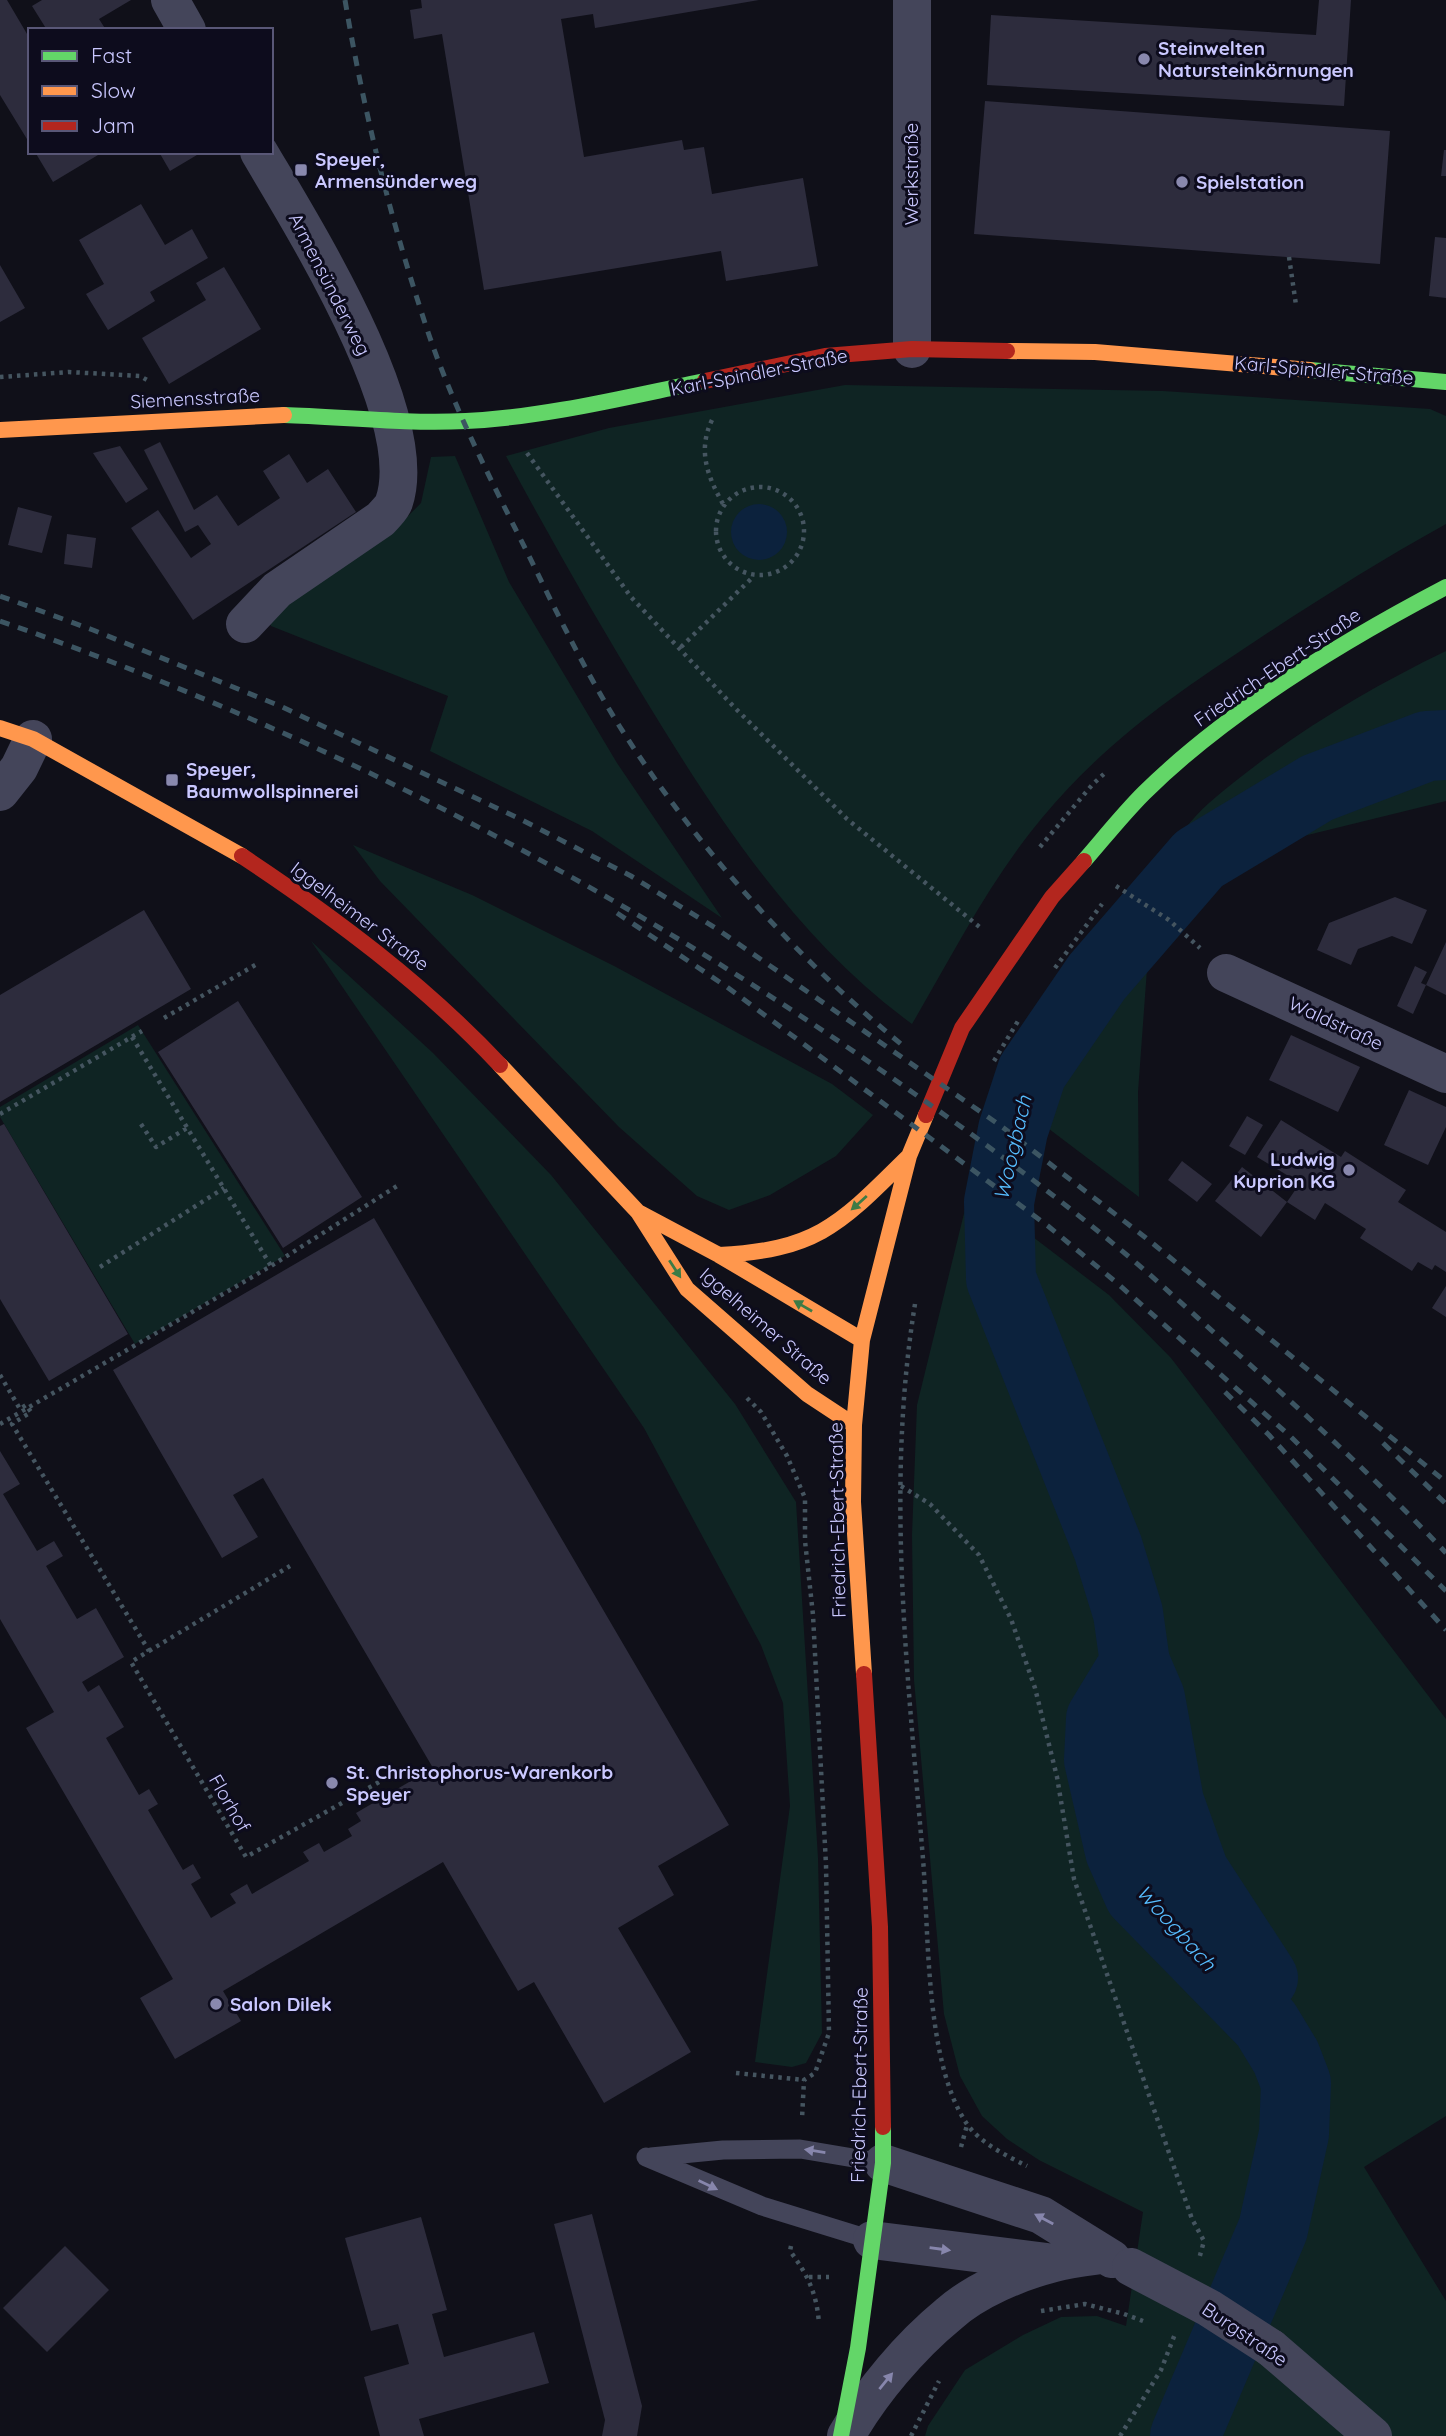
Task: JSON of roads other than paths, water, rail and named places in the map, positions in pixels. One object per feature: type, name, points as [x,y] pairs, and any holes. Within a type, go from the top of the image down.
[{"type":"main road","name":"Karl-Spindler-Straße","points":[[393,421],[502,418],[574,408],[825,356],[912,349],[1095,352],[1446,382]]},
{"type":"main road","name":"Siemensstraße","points":[[0,430],[284,415],[393,421]]},
{"type":"main road","name":"Friedrich-Ebert-Straße","points":[[843,2436],[883,2163],[880,1927],[857,1570],[854,1425],[862,1340],[909,1156],[962,1028],[1052,897],[1144,793],[1223,725],[1380,622],[1446,587]]},
{"type":"main road","name":"Iggelheimer Straße","points":[[16,734],[224,844],[304,897],[386,960],[458,1020],[638,1212],[687,1289],[807,1394],[854,1425]]},
{"type":"main road","points":[[719,1255],[773,1251],[812,1239],[856,1207],[909,1156]]},
{"type":"main road","name":"Iggelheimer Straße","points":[[638,1212],[719,1255],[862,1340]]},
{"type":"street","points":[[170,0],[186,28]]},
{"type":"street","name":"Werkstraße","points":[[912,0],[912,349]]},
{"type":"street","name":"Armensünderweg","points":[[260,154],[309,236],[352,321],[393,421]]},
{"type":"street","points":[[245,624],[277,590],[363,534],[393,504],[397,482],[393,421]]},
{"type":"street","points":[[0,792],[19,768],[16,734]]},
{"type":"street","name":"Waldstraße","points":[[1226,973],[1446,1074]]},
{"type":"street","name":"Burgstraße","points":[[883,2163],[1041,2215],[1116,2261],[1209,2308],[1271,2348],[1373,2436]]},
{"type":"street","points":[[872,2240],[1055,2263],[1116,2261]]},
{"type":"street","points":[[843,2436],[900,2364],[949,2313],[1008,2280],[1055,2263]]},
{"type":"lane","points":[[872,2240],[718,2190],[646,2157],[723,2150],[800,2149],[883,2163]]},
{"type":"water","points":[[759,504],[770,506],[779,512],[785,521],[785,543],[779,552],[770,558],[759,560],[748,558],[739,552],[733,543],[731,532],[733,521],[739,512],[748,506]]},
{"type":"waterway","name":"Woogbach","points":[[1185,2436],[1273,2229],[1294,2134],[1296,2083],[1286,2057],[1266,2024],[1139,1894],[1120,1851],[1099,1760],[1101,1719],[1135,1663],[1128,1613],[1108,1548],[1001,1279],[999,1202],[1013,1130],[1032,1072],[1097,977],[1199,859],[1317,788],[1427,746],[1446,745]]},
{"type":"waterway","name":"Woogbach","points":[[1135,1663],[1150,1698],[1169,1802],[1194,1872],[1263,1978]]},
{"type":"railway","points":[[345,0],[380,169],[429,335],[475,447],[584,664],[607,706],[649,771],[714,856],[784,936],[901,1044]]},
{"type":"railway","points":[[0,596],[93,630],[280,706],[518,818],[631,876],[717,929],[1001,1126],[1146,1238],[1446,1482]]},
{"type":"railway","points":[[0,621],[240,714],[358,767],[473,824],[586,885],[697,950],[806,1019],[997,1153],[1134,1261],[1318,1427],[1446,1553]]},
{"type":"railway","points":[[617,913],[727,987],[1048,1226],[1117,1283],[1290,1436],[1446,1591]]},
{"type":"railway","points":[[1225,1392],[1269,1435],[1446,1630]]},
{"type":"railway","points":[[1383,1443],[1446,1504]]},
{"type":"place","name":"Steinwelten Natursteinkörnungen","points":[[1144,59]]},
{"type":"place","name":"Speyer, Armensünderweg","points":[[301,170]]},
{"type":"place","name":"Spielstation","points":[[1182,182]]},
{"type":"place","name":"Speyer, Baumwollspinnerei","points":[[172,780]]},
{"type":"place","name":"Ludwig Kuprion KG","points":[[1349,1170]]},
{"type":"place","name":"St. Christophorus-Warenkorb Speyer","points":[[332,1783]]},
{"type":"place","name":"Salon Dilek","points":[[216,2004]]}]
